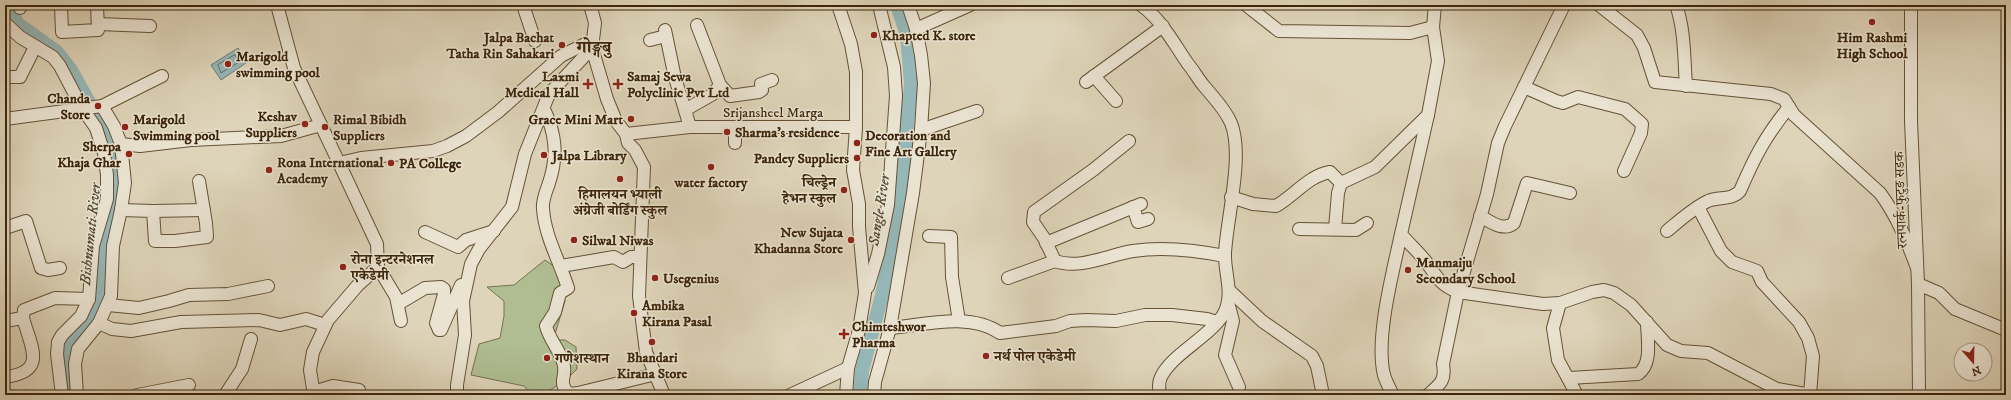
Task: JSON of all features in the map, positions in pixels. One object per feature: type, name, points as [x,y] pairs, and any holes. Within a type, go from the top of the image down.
[{"type":"street","points":[[61,5],[62,32],[98,30],[97,5]]},
{"type":"street","points":[[276,5],[294,68],[378,244],[378,267],[398,304],[400,321]]},
{"type":"street","points":[[522,5],[536,41]]},
{"type":"street","points":[[838,5],[851,44],[856,72],[856,127],[853,170],[859,204],[859,227],[865,293],[859,330],[848,368],[846,395]]},
{"type":"street","points":[[865,293],[870,283],[878,254],[888,205],[896,96],[894,67],[879,5]]},
{"type":"street","points":[[874,395],[875,382],[890,328],[913,193],[921,130],[924,83],[916,29],[908,5]]},
{"type":"street","points":[[1141,5],[1163,26],[1203,85],[1222,107],[1231,124],[1235,151],[1231,197],[1226,228],[1225,256],[1228,296],[1233,321],[1225,355],[1239,386]]},
{"type":"street","points":[[1246,5],[1279,31],[1410,33],[1433,27]]},
{"type":"street","points":[[1393,395],[1384,374],[1382,337],[1401,234],[1428,115],[1438,62],[1433,27],[1435,5]]},
{"type":"street","points":[[1428,395],[1441,383],[1445,375],[1443,364],[1458,292],[1487,194],[1498,143],[1564,5]]},
{"type":"street","points":[[1599,5],[1637,35],[1644,48],[1655,82],[1778,95],[1784,99],[1794,115],[1880,193],[1891,209],[1905,236],[1917,268]]},
{"type":"street","points":[[1676,5],[1680,15],[1686,86]]},
{"type":"street","name":"रत्नपार्क-फुटुङ सडक","points":[[1910,5],[1911,126],[1918,284],[1919,395]]},
{"type":"street","points":[[592,6],[596,29],[593,44],[607,99],[616,121],[626,134],[628,143],[635,150],[644,167],[639,256],[639,296],[646,352],[664,395]]},
{"type":"street","points":[[916,29],[967,6]]},
{"type":"street","points":[[5,23],[20,37],[53,57],[60,66],[101,139],[107,175],[107,199],[93,246],[89,299],[81,316],[62,335],[58,342],[57,354],[62,395]]},
{"type":"street","points":[[98,24],[150,26]]},
{"type":"street","points":[[697,25],[720,85],[730,96],[759,92],[762,90],[761,84],[772,80]]},
{"type":"street","points":[[1116,101],[1090,79],[1163,26]]},
{"type":"street","points":[[650,40],[665,33],[690,127]]},
{"type":"street","points":[[339,163],[361,158],[433,151],[447,146],[466,136],[498,112],[561,56],[593,44]]},
{"type":"street","points":[[398,304],[425,288],[441,287],[444,289],[444,294],[436,324],[439,330],[441,330],[479,249],[512,206],[525,154],[549,94],[593,44]]},
{"type":"street","points":[[5,77],[20,77],[36,47]]},
{"type":"street","points":[[5,119],[100,106],[162,76]]},
{"type":"street","points":[[686,113],[685,110],[714,94],[720,85]]},
{"type":"street","points":[[1524,87],[1563,103],[1578,97],[1625,109],[1635,117],[1642,124],[1641,133],[1624,171]]},
{"type":"street","points":[[78,395],[75,364],[78,348],[99,323],[111,296],[113,246],[125,183],[121,144],[114,126],[100,106]]},
{"type":"street","points":[[1667,231],[1698,207],[1710,200],[1736,195],[1740,191],[1755,155],[1769,132],[1789,107]]},
{"type":"street","points":[[544,109],[553,131],[555,155],[549,184],[544,195],[543,210],[549,242],[561,266],[568,288],[560,293],[555,312],[546,326],[548,334],[564,363],[562,382],[568,394],[578,393],[656,374]]},
{"type":"street","points":[[921,130],[977,111]]},
{"type":"street","points":[[1335,229],[1338,193],[1341,183],[1375,167],[1428,115]]},
{"type":"street","points":[[121,144],[140,146],[191,140],[281,136],[321,125]]},
{"type":"street","name":"Srijansheel Marga","points":[[626,134],[690,127],[856,127]]},
{"type":"street","points":[[735,127],[735,143]]},
{"type":"street","points":[[1055,261],[1033,222],[1034,212],[1093,170],[1129,141]]},
{"type":"street","points":[[1231,197],[1253,204],[1276,206],[1303,185],[1322,174],[1330,172],[1341,183]]},
{"type":"street","points":[[153,212],[155,241],[175,241],[206,237],[204,210],[199,181]]},
{"type":"street","points":[[1480,216],[1502,227],[1510,226],[1514,223],[1527,184],[1570,193]]},
{"type":"street","points":[[1046,243],[1137,205],[1139,222],[1148,219]]},
{"type":"street","points":[[1401,234],[1427,262],[1435,277],[1448,288],[1458,292],[1543,304],[1560,303],[1592,292],[1604,290],[1614,293],[1631,305],[1667,345],[1681,351],[1708,353],[1777,389],[1810,395],[1812,356],[1808,338],[1799,322],[1764,286],[1757,270],[1732,262],[1721,251],[1698,207]]},
{"type":"street","points":[[121,210],[153,212],[204,210]]},
{"type":"street","points":[[5,228],[26,221],[41,268],[48,270],[60,268]]},
{"type":"street","points":[[1299,229],[1356,230],[1367,223]]},
{"type":"street","points":[[425,232],[458,247],[466,240],[494,231]]},
{"type":"street","points":[[929,236],[951,237],[952,277],[958,321]]},
{"type":"street","points":[[1008,278],[1055,261],[1064,264],[1079,264],[1133,251],[1167,248],[1225,256]]},
{"type":"street","points":[[561,266],[614,257],[623,262],[631,257],[639,256]]},
{"type":"street","points":[[457,395],[457,385],[465,335],[463,301],[471,264]]},
{"type":"street","points":[[359,390],[333,386],[313,393],[310,370],[312,352],[334,310],[378,267]]},
{"type":"street","points":[[1918,284],[1938,293],[1955,309],[2006,330]]},
{"type":"street","points":[[108,305],[139,308],[189,295],[228,294],[268,286]]},
{"type":"street","points":[[1160,395],[1160,378],[1167,368],[1217,322],[1223,314],[1228,296]]},
{"type":"street","points":[[1228,296],[1312,356],[1317,366],[1323,395]]},
{"type":"street","points":[[5,377],[26,372],[31,367],[33,359],[23,318],[24,310],[55,298],[89,299]]},
{"type":"street","points":[[1560,303],[1553,328],[1558,360],[1577,395]]},
{"type":"street","points":[[890,328],[958,321],[990,326],[1000,333],[1056,326],[1070,321],[1116,321],[1145,315],[1172,315],[1206,319],[1217,322]]},
{"type":"street","points":[[5,321],[23,318]]},
{"type":"street","points":[[99,323],[112,329],[131,331],[181,322],[258,320],[280,325],[306,319],[325,325]]},
{"type":"street","points":[[1569,378],[1638,374],[1642,371],[1648,359],[1647,322]]},
{"type":"street","points":[[225,395],[242,369],[251,338]]},
{"type":"street","points":[[790,395],[848,368]]},
{"type":"street","points":[[137,395],[189,385]]},
{"type":"green space","points":[[545,260],[558,269],[565,301],[555,334],[558,340],[565,340],[576,347],[577,369],[565,380],[544,395],[529,395],[529,392],[524,386],[471,375],[479,344],[500,338],[504,316],[504,301],[487,287],[514,285]]},
{"type":"water","name":"Marigold swimming pool","points":[[238,48],[246,63],[221,80],[211,65]]},
{"type":"waterway","name":"Bishnumati River","points":[[6,5],[18,24],[57,52],[71,70],[103,128],[113,158],[112,213],[101,265],[101,304],[77,328],[65,355],[68,395]]},
{"type":"waterway","name":"Sangle River","points":[[860,395],[862,371],[882,295],[898,219],[911,84],[907,35],[897,5]]},
{"type":"place","name":"Him Rashmi High School","points":[[1872,22]]},
{"type":"place","name":"Khapted K. store","points":[[874,35]]},
{"type":"place","name":"Jalpa Bachat Tatha Rin Sahakari","points":[[562,45]]},
{"type":"place","name":"Marigold swimming pool","points":[[228,64]]},
{"type":"place","name":"Laxmi Medical Hall","points":[[588,84]]},
{"type":"place","name":"Samaj Sewa Polyclinic Pvt Ltd","points":[[618,84]]},
{"type":"place","name":"Chanda Store","points":[[98,106]]},
{"type":"place","name":"Grace Mini Mart","points":[[631,119]]},
{"type":"place","name":"Keshav Suppliers","points":[[305,124]]},
{"type":"place","name":"Marigold Swimming pool","points":[[125,127]]},
{"type":"place","name":"Rimal Bibidh Suppliers","points":[[325,127]]},
{"type":"place","name":"Sharma's residence","points":[[727,132]]},
{"type":"place","name":"Decoration and Fine Art Gallery","points":[[857,143]]},
{"type":"place","name":"Sherpa Khaja Ghar","points":[[129,154]]},
{"type":"place","name":"Jalpa Library","points":[[544,155]]},
{"type":"place","name":"Pandey Suppliers","points":[[857,158]]},
{"type":"place","name":"PA College","points":[[391,163]]},
{"type":"place","name":"water factory","points":[[711,167]]},
{"type":"place","name":"Rona International Academy","points":[[269,170]]},
{"type":"place","name":"हिमालयन भ्याली अंग्रेजी बोर्डिंग स्कुल","points":[[620,179]]},
{"type":"place","name":"चिल्ड्रेन हेभन स्कुल","points":[[844,190]]},
{"type":"place","name":"Silwal Niwas","points":[[574,240]]},
{"type":"place","name":"New Sujata Khadanna Store","points":[[851,240]]},
{"type":"place","name":"रोना इन्टरनेशनल एकेडेमी","points":[[343,267]]},
{"type":"place","name":"Manmaiju Secondary School","points":[[1408,270]]},
{"type":"place","name":"Usegenius","points":[[655,278]]},
{"type":"place","name":"Ambika Kirana Pasal","points":[[634,313]]},
{"type":"place","name":"Chimteshwor Pharma","points":[[844,334]]},
{"type":"place","name":"Bhandari Kirana Store","points":[[652,342]]},
{"type":"place","name":"नर्थ पोल एकेडेमी","points":[[986,356]]},
{"type":"place","name":"गणेशस्थान","points":[[547,358]]},
{"type":"district","name":"गोङ्गबु","points":[[594,47]]}]
